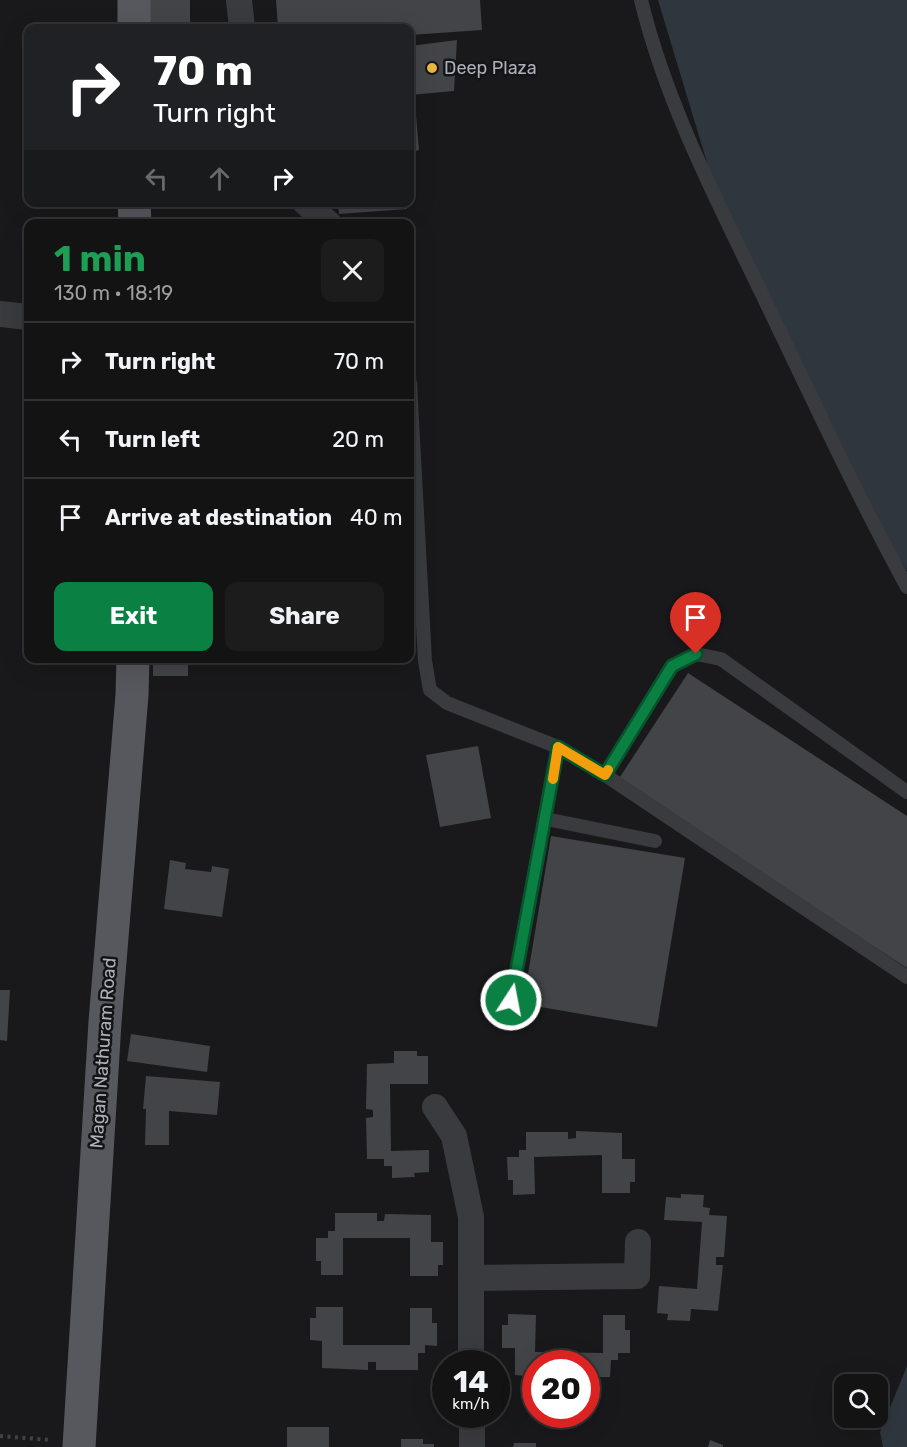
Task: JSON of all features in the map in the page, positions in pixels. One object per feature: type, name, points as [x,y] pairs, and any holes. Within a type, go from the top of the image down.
[{"type":"main road","points":[[134,0],[134,24]]},
{"type":"main road","name":"Magan Nathuram Road","points":[[79,1445],[103,1046],[133,663]]},
{"type":"street","points":[[239,0],[242,24]]},
{"type":"street","points":[[310,207],[324,219]]},
{"type":"street","points":[[0,314],[24,317]]},
{"type":"street","points":[[435,1107],[454,1136],[471,1217],[471,1350]]},
{"type":"street","points":[[471,1278],[638,1276],[638,1242]]},
{"type":"street","points":[[471,1428],[471,1447]]},
{"type":"lane","points":[[641,0],[657,53],[709,188],[869,518],[907,587]]},
{"type":"lane","points":[[414,457],[425,661],[430,690],[447,703],[558,747],[605,775],[907,977]]},
{"type":"lane","points":[[605,775],[672,666],[696,654],[721,659],[907,792]]},
{"type":"lane","points":[[511,1000],[558,747]]},
{"type":"lane","points":[[546,819],[655,841]]},
{"type":"path","points":[[0,1436],[79,1445]]},
{"type":"shaded area","points":[[658,0],[907,0],[907,571],[896,554],[715,189]]},
{"type":"shaded area","points":[[907,1366],[907,1447],[883,1447],[880,1432],[882,1428],[888,1428],[888,1412]]},
{"type":"building","points":[[146,0],[190,0],[190,24],[146,24]]},
{"type":"building","points":[[276,0],[480,0],[482,30],[414,35],[414,24],[278,24]]},
{"type":"building","name":"Deep Plaza","points":[[457,40],[454,91],[414,95],[414,45]]},
{"type":"building","points":[[414,104],[419,150],[414,151]]},
{"type":"building","points":[[338,207],[407,207],[407,209],[339,214]]},
{"type":"building","points":[[153,663],[188,663],[188,676],[153,676]]},
{"type":"building","points":[[688,673],[907,816],[907,968],[618,780]]},
{"type":"building","points":[[478,746],[491,818],[440,827],[426,755]]},
{"type":"building","points":[[551,836],[685,858],[657,1027],[523,1004]]},
{"type":"building","points":[[170,860],[186,863],[185,869],[211,872],[212,866],[229,869],[222,917],[164,909]]},
{"type":"building","points":[[0,990],[10,990],[7,1041],[0,1040]]},
{"type":"building","points":[[131,1034],[210,1046],[207,1072],[127,1061]]},
{"type":"building","points":[[394,1051],[417,1051],[417,1056],[428,1056],[428,1084],[390,1084],[391,1151],[429,1150],[429,1172],[414,1173],[415,1177],[392,1178],[392,1166],[384,1166],[384,1159],[367,1159],[366,1118],[373,1117],[373,1110],[366,1109],[367,1064],[394,1063]]},
{"type":"building","points":[[146,1076],[220,1082],[217,1115],[169,1111],[169,1145],[145,1145],[146,1109],[143,1109]]},
{"type":"building","points":[[576,1131],[622,1133],[622,1159],[635,1159],[635,1182],[630,1182],[630,1193],[602,1193],[602,1155],[534,1157],[535,1194],[513,1195],[513,1180],[508,1180],[507,1157],[519,1157],[519,1150],[526,1150],[526,1132],[568,1132],[568,1139],[576,1138]]},
{"type":"building","points":[[681,1194],[704,1195],[703,1207],[710,1208],[709,1215],[727,1216],[724,1257],[716,1257],[716,1265],[723,1265],[718,1311],[691,1309],[690,1321],[667,1320],[668,1314],[657,1313],[659,1286],[697,1289],[702,1222],[664,1220],[666,1197],[681,1198]]},
{"type":"building","points":[[335,1213],[377,1213],[377,1221],[384,1221],[385,1214],[431,1215],[431,1242],[443,1242],[443,1265],[438,1265],[438,1276],[410,1276],[410,1238],[343,1238],[343,1275],[321,1275],[321,1261],[316,1261],[316,1238],[328,1238],[328,1231],[335,1231]]},
{"type":"building","points":[[316,1307],[343,1307],[343,1345],[410,1345],[410,1308],[432,1308],[432,1323],[437,1323],[437,1346],[425,1345],[425,1353],[418,1353],[418,1370],[376,1370],[376,1362],[368,1362],[368,1370],[322,1368],[322,1341],[310,1340],[310,1318],[316,1318]]},
{"type":"building","points":[[508,1314],[536,1315],[535,1350],[522,1350],[522,1376],[515,1375],[515,1348],[502,1348],[502,1325],[508,1325]]},
{"type":"building","points":[[603,1315],[625,1315],[625,1330],[630,1330],[630,1353],[618,1353],[618,1360],[611,1360],[610,1377],[600,1377],[600,1353],[603,1353]]},
{"type":"building","points":[[287,1427],[329,1427],[329,1447],[287,1447]]},
{"type":"building","points":[[401,1439],[423,1439],[423,1444],[434,1444],[434,1447],[401,1447]]},
{"type":"building","points":[[710,1440],[723,1445],[723,1447],[708,1447]]},
{"type":"building","points":[[514,1443],[536,1443],[536,1447],[513,1447]]},
{"type":"slow traffic","points":[[553,779],[558,747],[605,775],[608,770]]},
{"type":"place","name":"Deep Plaza","points":[[432,68]]},
{"type":"route","points":[[511,1000],[558,747],[605,775],[672,666],[696,654]]}]
